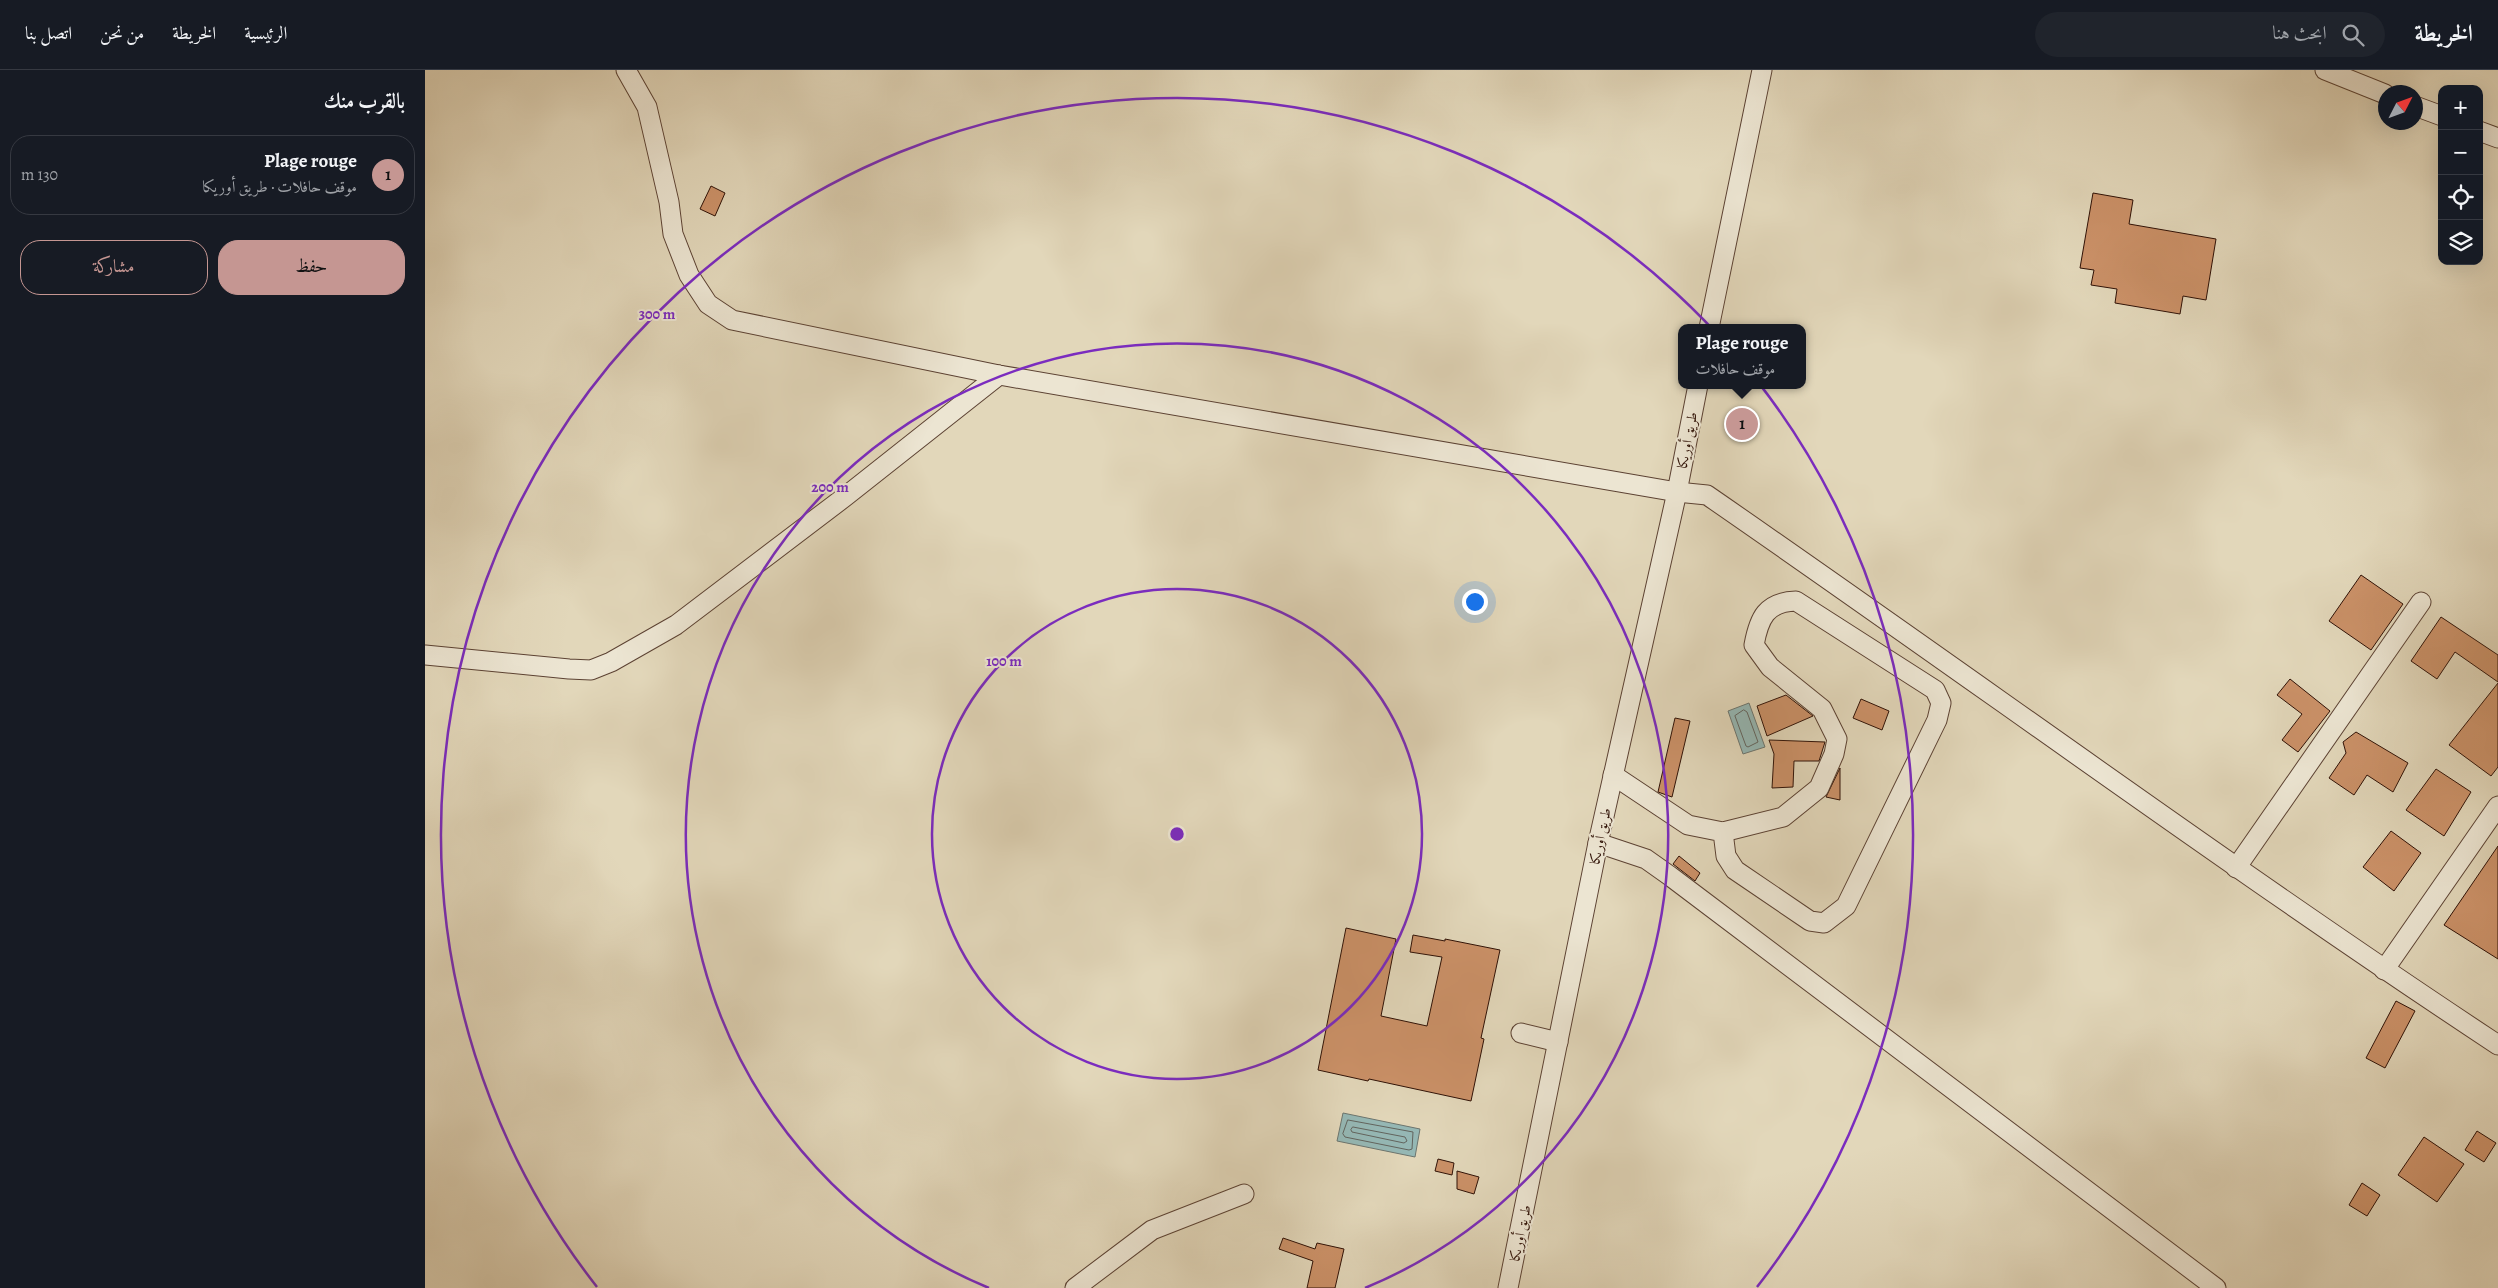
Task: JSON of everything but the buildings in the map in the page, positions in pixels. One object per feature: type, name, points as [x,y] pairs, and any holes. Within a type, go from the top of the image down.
[{"type":"street","points":[[626,70],[640,91],[651,122],[669,202],[673,234],[689,275],[708,304],[732,320],[999,375],[1707,496],[1960,671],[2236,868],[2384,970],[2498,1045]]},
{"type":"street","points":[[1710,324],[1762,70]]},
{"type":"street","points":[[2325,70],[2378,91]]},
{"type":"street","points":[[2423,109],[2438,115]]},
{"type":"street","points":[[2483,132],[2498,138]]},
{"type":"street","points":[[425,655],[591,670],[611,662],[676,625],[733,584],[999,375]]},
{"type":"street","name":"طريق أوريكا","points":[[1508,1288],[1598,843],[1677,492],[1697,389]]},
{"type":"street","points":[[1613,775],[1688,825],[1723,832],[1783,817],[1819,788],[1834,754],[1837,738],[1822,709],[1769,667],[1754,645],[1757,629],[1769,607],[1780,601],[1796,601],[1935,690],[1941,703],[1937,720],[1845,906],[1824,923],[1809,921],[1735,870],[1726,856],[1723,832]]},
{"type":"street","points":[[2236,868],[2421,602]]},
{"type":"street","points":[[2384,970],[2498,806]]},
{"type":"street","points":[[1598,843],[1646,859],[1670,876],[2216,1288]]},
{"type":"street","points":[[1521,1033],[1558,1042]]},
{"type":"street","points":[[1075,1288],[1152,1230],[1244,1194]]},
{"type":"water","points":[[1749,703],[1765,747],[1743,754],[1728,711]]},
{"type":"water","points":[[1343,1113],[1420,1129],[1415,1157],[1337,1141]]},
{"type":"place","name":"Plage rouge","points":[[1742,424]]}]
